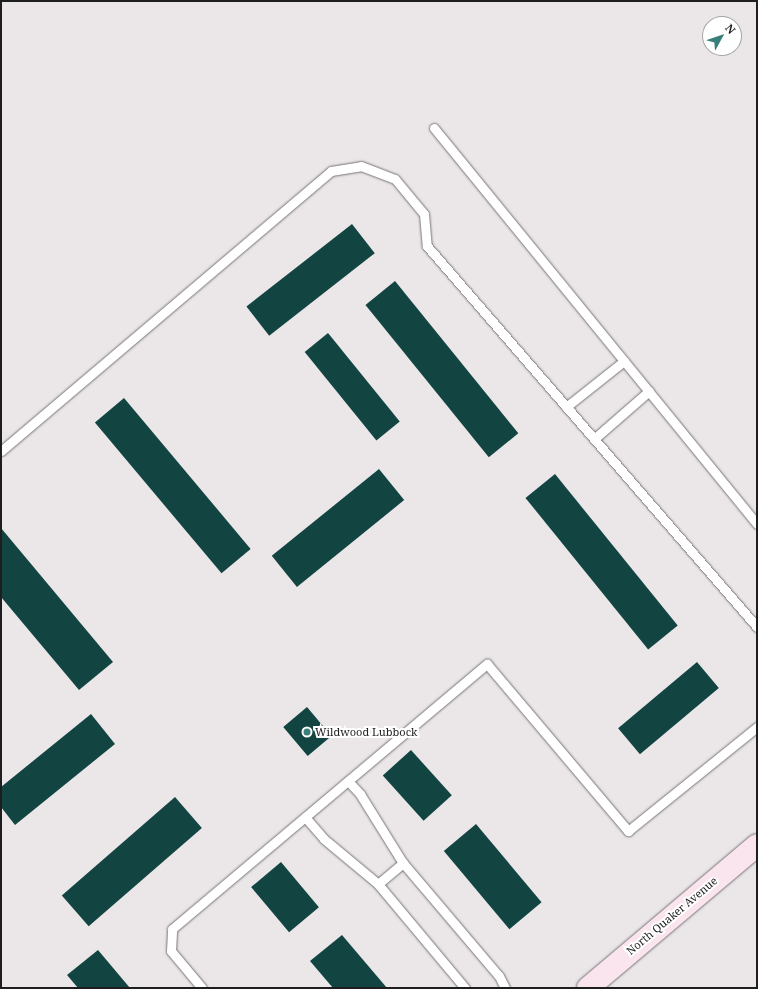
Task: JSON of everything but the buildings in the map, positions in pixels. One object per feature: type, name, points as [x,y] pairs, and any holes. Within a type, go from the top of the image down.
[{"type":"main road","name":"North Quaker Avenue","points":[[588,988],[757,845]]},
{"type":"lane","points":[[434,128],[757,524]]},
{"type":"lane","points":[[1,451],[331,172],[361,166],[395,179],[424,214],[427,246],[757,627]]},
{"type":"lane","points":[[566,407],[624,361]]},
{"type":"lane","points":[[594,439],[649,391]]},
{"type":"lane","points":[[202,988],[171,951],[172,929],[487,664],[628,831],[757,727]]},
{"type":"lane","points":[[348,781],[360,794],[403,863],[499,976],[505,988]]},
{"type":"lane","points":[[305,817],[324,840],[378,884],[465,988]]},
{"type":"lane","points":[[378,884],[403,863]]},
{"type":"place","name":"Wildwood Lubbock","points":[[307,732]]}]
